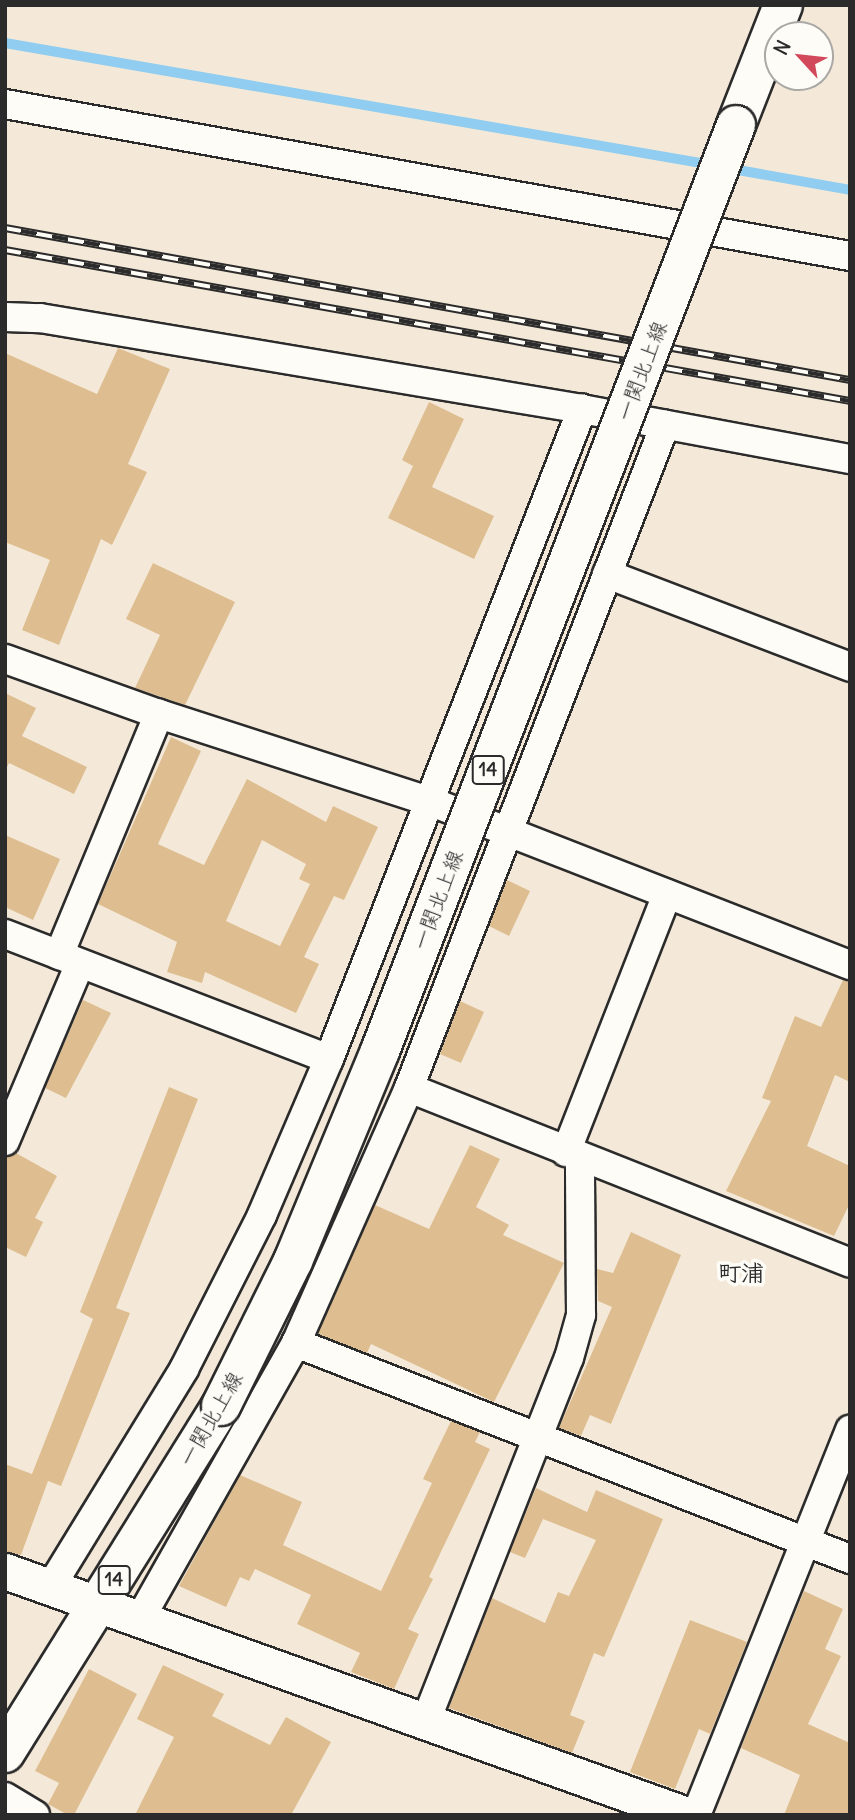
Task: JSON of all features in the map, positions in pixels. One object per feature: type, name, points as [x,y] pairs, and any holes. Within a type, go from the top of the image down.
[{"type":"main road","name":"一関北上線","points":[[5,1753],[221,1406],[293,1261],[380,1051],[783,5]]},
{"type":"street","points":[[5,104],[850,256]]},
{"type":"street","points":[[5,317],[40,318],[582,409],[850,459]]},
{"type":"street","points":[[50,1588],[184,1369],[262,1214],[329,1059],[582,409]]},
{"type":"street","points":[[141,1616],[296,1343],[409,1088],[665,425]]},
{"type":"street","points":[[607,574],[850,667]]},
{"type":"street","points":[[5,659],[159,714],[429,801],[850,965]]},
{"type":"street","points":[[5,1141],[159,714]]},
{"type":"street","points":[[425,1723],[569,1358],[581,1315],[573,1155],[667,894]]},
{"type":"street","points":[[5,934],[329,1059]]},
{"type":"street","points":[[409,1088],[573,1155],[850,1262]]},
{"type":"street","points":[[296,1343],[535,1439],[850,1559]]},
{"type":"street","points":[[696,1815],[850,1430]]},
{"type":"street","points":[[5,1572],[98,1606],[141,1616],[425,1723],[687,1815]]},
{"type":"street","points":[[5,1797],[35,1815]]},
{"type":"building","points":[[118,348],[170,369],[128,464],[147,472],[112,545],[101,539],[59,645],[22,630],[50,560],[5,542],[5,353],[97,394]]},
{"type":"building","points":[[429,402],[464,419],[432,487],[494,516],[474,559],[388,518],[413,466],[402,460]]},
{"type":"building","points":[[153,563],[235,602],[185,705],[135,688],[160,635],[126,619]]},
{"type":"building","points":[[5,693],[36,708],[22,736],[87,767],[74,794],[9,763],[5,771]]},
{"type":"building","points":[[171,737],[201,751],[158,844],[204,865],[247,779],[326,822],[333,806],[378,827],[344,900],[334,896],[304,957],[319,964],[296,1013],[205,972],[202,983],[167,972],[177,942],[98,904]],"holes":[[[262,840],[306,864],[299,879],[310,884],[280,946],[226,921]]]},
{"type":"building","points":[[5,835],[60,859],[33,920],[5,907]]},
{"type":"building","points":[[507,880],[530,891],[509,936],[489,926]]},
{"type":"building","points":[[843,980],[850,981],[850,1082],[835,1075],[807,1146],[850,1166],[850,1203],[834,1236],[726,1191],[771,1101],[762,1098],[795,1016],[821,1027]]},
{"type":"building","points":[[83,1000],[111,1013],[66,1098],[45,1088]]},
{"type":"building","points":[[460,1001],[484,1012],[461,1063],[440,1054]]},
{"type":"building","points":[[169,1087],[198,1099],[116,1308],[130,1313],[61,1486],[48,1481],[21,1555],[5,1551],[5,1464],[32,1474],[93,1319],[80,1312]]},
{"type":"building","points":[[470,1145],[500,1159],[476,1207],[509,1225],[503,1235],[564,1263],[494,1402],[371,1344],[367,1353],[318,1334],[375,1205],[429,1229]]},
{"type":"building","points":[[16,1153],[57,1176],[35,1218],[43,1222],[26,1257],[5,1247],[5,1157]]},
{"type":"building","points":[[631,1232],[681,1255],[611,1424],[590,1415],[581,1436],[559,1428],[612,1307],[598,1301],[597,1269],[613,1273]]},
{"type":"building","points":[[451,1421],[480,1432],[475,1442],[490,1449],[429,1577],[433,1579],[408,1629],[419,1634],[394,1689],[351,1672],[360,1653],[297,1624],[311,1595],[255,1569],[249,1581],[240,1577],[226,1607],[179,1586],[240,1475],[302,1502],[283,1545],[381,1591],[432,1483],[423,1479]]},
{"type":"building","points":[[536,1488],[587,1512],[596,1490],[663,1519],[604,1657],[594,1653],[570,1715],[585,1721],[572,1753],[449,1708],[492,1598],[545,1623],[558,1592],[569,1596],[596,1540],[543,1519],[525,1558],[510,1552]]},
{"type":"building","points":[[804,1591],[843,1609],[825,1649],[841,1656],[808,1724],[850,1743],[850,1815],[784,1815],[800,1775],[741,1748]]},
{"type":"building","points":[[690,1620],[747,1642],[710,1734],[699,1729],[675,1789],[630,1772]]},
{"type":"building","points":[[163,1665],[224,1694],[212,1716],[270,1745],[286,1717],[331,1742],[291,1815],[135,1815],[174,1737],[137,1719]]},
{"type":"building","points":[[89,1669],[137,1694],[74,1815],[68,1815],[48,1804],[59,1783],[35,1771]]},
{"type":"waterway","points":[[5,43],[712,165]]},
{"type":"waterway","points":[[727,168],[850,190]]},
{"type":"railway","points":[[5,228],[850,380]]},
{"type":"railway","points":[[5,250],[850,401]]},
{"type":"district","name":"町浦","points":[[741,1273]]}]
